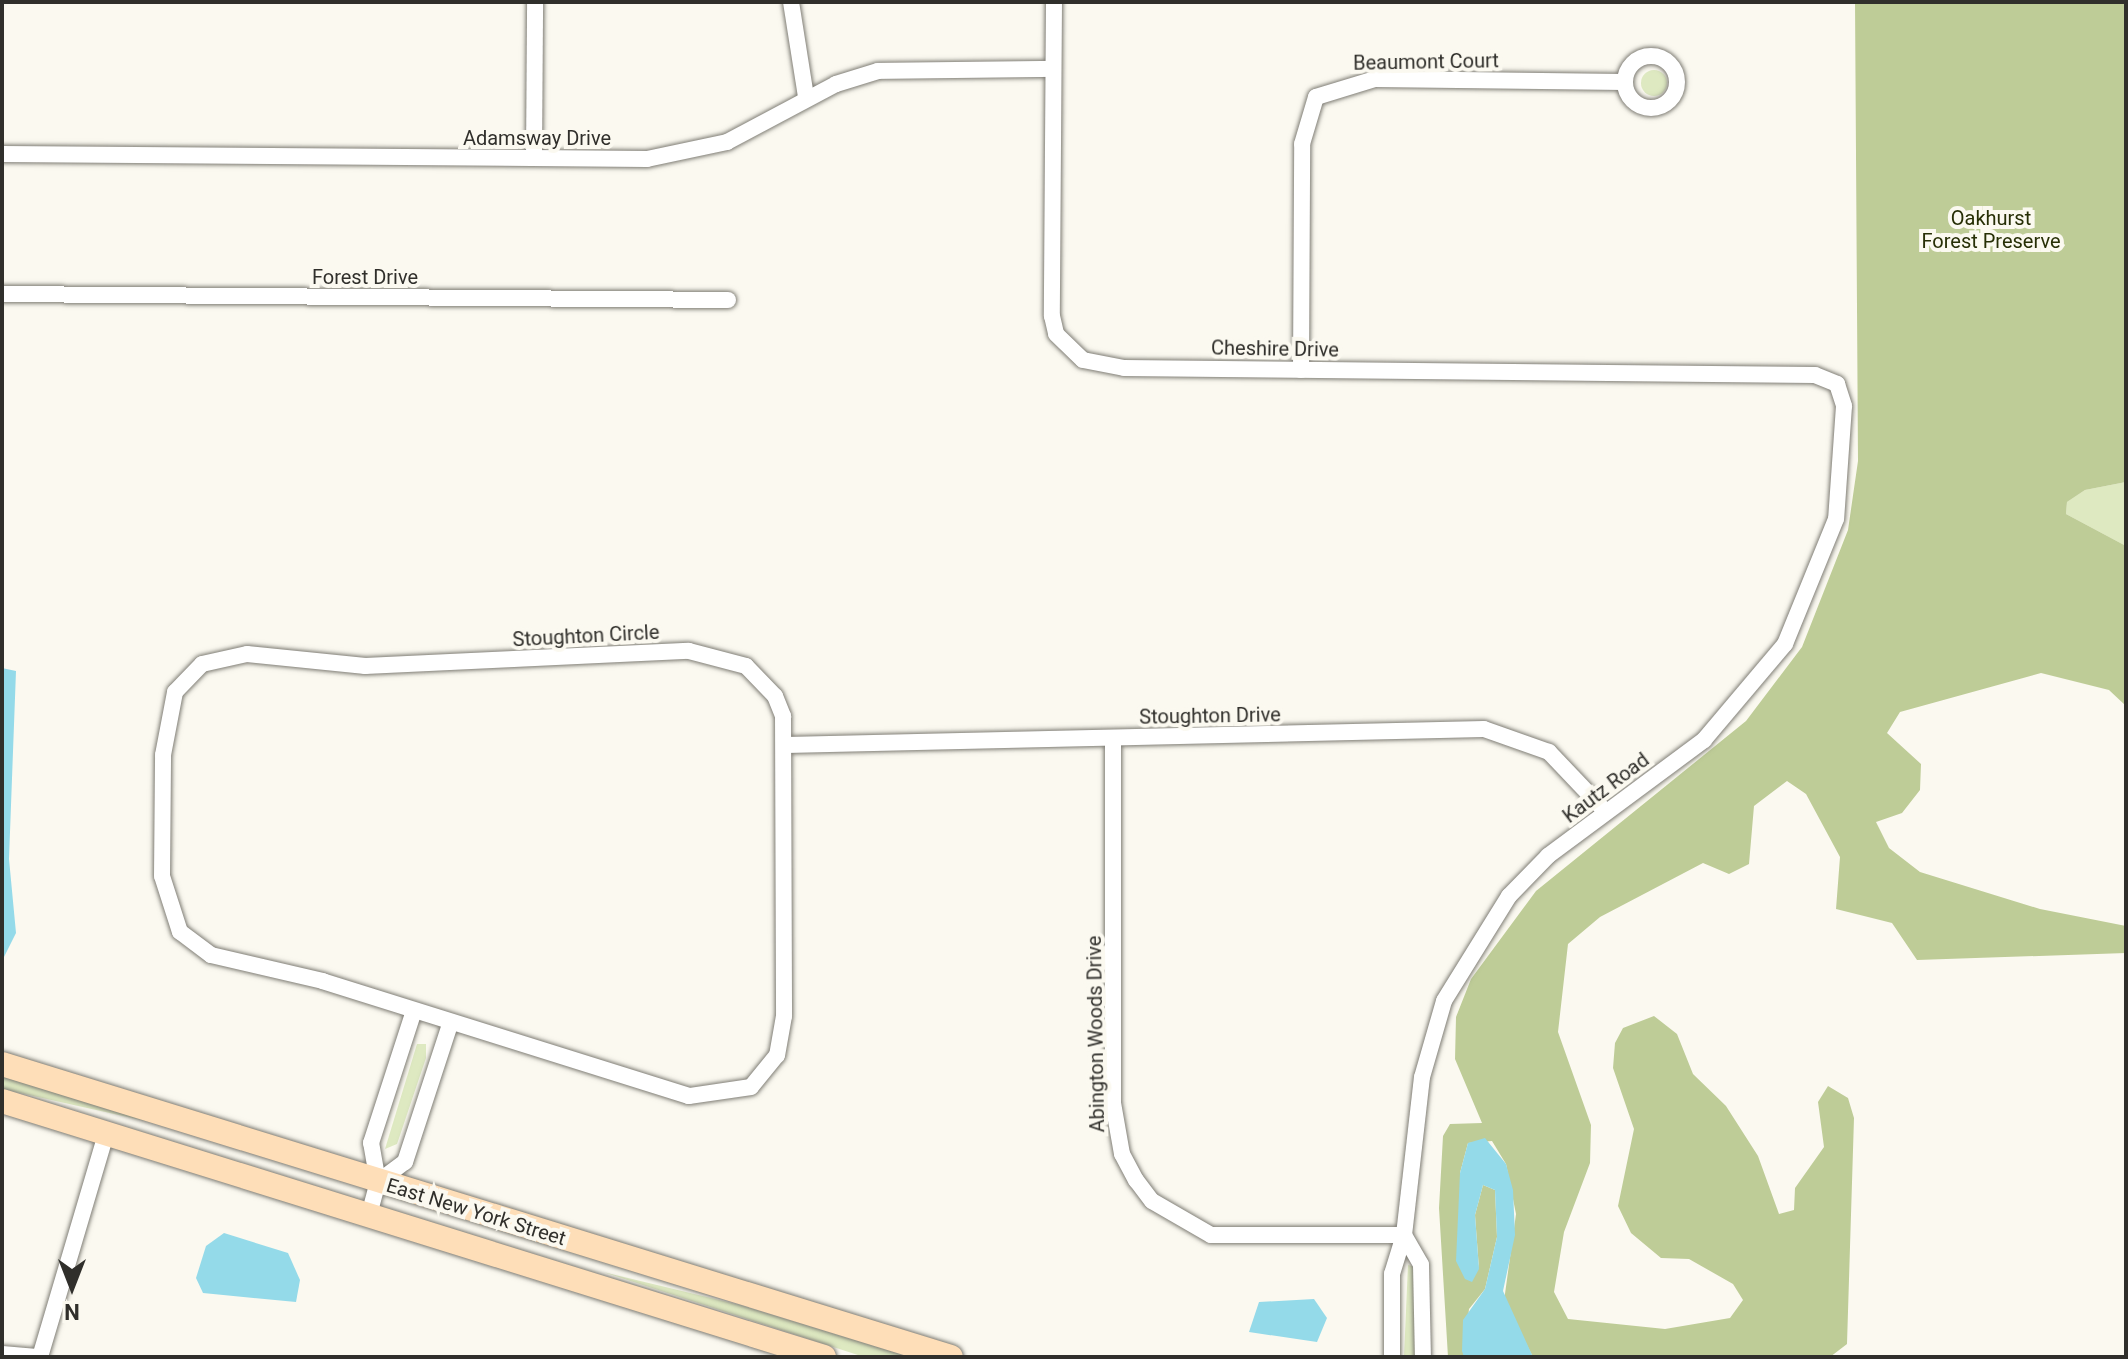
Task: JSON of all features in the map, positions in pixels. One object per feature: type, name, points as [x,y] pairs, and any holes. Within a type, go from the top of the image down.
[{"type":"main road","name":"East New York Street","points":[[2,1064],[951,1357]]},
{"type":"main road","name":"East New York Street","points":[[2,1101],[824,1357]]},
{"type":"street","points":[[534,158],[535,2]]},
{"type":"street","points":[[791,2],[806,97]]},
{"type":"street","name":"Cheshire Drive","points":[[1054,2],[1052,316],[1068,351],[1124,368],[1815,375],[1837,384]]},
{"type":"street","name":"Adamsway Drive","points":[[2,154],[534,158],[682,155],[727,142],[806,97],[897,69],[1053,69]]},
{"type":"street","name":"Beaumont Court","points":[[1301,370],[1302,144],[1316,97],[1375,79],[1624,82]]},
{"type":"street","name":"Forest Drive","points":[[2,294],[728,300]]},
{"type":"street","name":"Kautz Road","points":[[1392,1357],[1392,1274],[1404,1235],[1422,1077],[1444,1001],[1509,896],[1605,811],[1704,740],[1785,644],[1836,519],[1846,431],[1837,384]]},
{"type":"street","name":"Stoughton Circle","points":[[247,654],[365,666],[718,654],[746,666],[775,696],[786,745],[784,1016],[766,1075],[734,1094],[689,1096],[414,1011],[211,955],[180,932],[162,876],[163,755],[175,692],[202,664],[247,654]]},
{"type":"street","name":"Stoughton Drive","points":[[786,745],[1484,729],[1549,752],[1605,811]]},
{"type":"street","name":"Abington Woods Drive","points":[[1113,739],[1113,1103],[1119,1143],[1136,1180],[1162,1208],[1211,1235],[1404,1235]]},
{"type":"street","points":[[369,1215],[378,1182],[371,1143],[414,1011]]},
{"type":"street","points":[[378,1182],[405,1162],[450,1024]]},
{"type":"street","points":[[2,1354],[37,1357],[106,1134]]},
{"type":"street","points":[[1404,1235],[1421,1265],[1423,1357]]},
{"type":"green space","name":"Oakhurst Forest Preserve","points":[[1855,2],[2126,2],[2126,482],[2085,490],[2067,502],[2066,514],[2126,546],[2126,706],[2109,690],[2041,673],[1900,712],[1887,733],[1921,764],[1920,790],[1902,813],[1876,822],[1889,848],[1920,872],[2040,909],[2126,926],[2126,953],[1917,960],[1892,923],[1836,909],[1840,857],[1806,794],[1787,781],[1754,806],[1749,864],[1729,874],[1703,863],[1600,917],[1568,944],[1558,1032],[1591,1125],[1590,1163],[1564,1232],[1554,1292],[1568,1319],[1665,1329],[1730,1318],[1743,1300],[1733,1284],[1689,1259],[1661,1258],[1631,1233],[1618,1206],[1634,1129],[1613,1068],[1615,1043],[1623,1028],[1654,1016],[1677,1034],[1693,1074],[1726,1106],[1758,1156],[1779,1214],[1794,1210],[1795,1188],[1824,1147],[1818,1102],[1828,1086],[1848,1098],[1854,1118],[1847,1344],[1830,1357],[1533,1357],[1504,1301],[1516,1214],[1506,1164],[1492,1141],[1468,1143],[1460,1173],[1479,1269],[1475,1215],[1483,1185],[1495,1190],[1497,1237],[1485,1289],[1469,1309],[1464,1357],[1448,1357],[1439,1208],[1443,1136],[1450,1124],[1482,1123],[1455,1059],[1456,1017],[1471,979],[1536,891],[1746,721],[1802,647],[1848,530],[1858,461]]},
{"type":"green space","points":[[1654,70],[1663,74],[1667,83],[1663,92],[1654,96],[1645,92],[1641,83],[1645,74]]},
{"type":"green space","points":[[2126,482],[2126,546],[2066,514],[2067,502],[2085,490]]},
{"type":"green space","points":[[417,1044],[426,1044],[426,1058],[397,1144],[385,1149]]},
{"type":"green space","points":[[2,1075],[159,1124],[2,1089]]},
{"type":"green space","points":[[1408,1265],[1415,1267],[1418,1357],[1404,1357]]},
{"type":"green space","points":[[603,1272],[740,1305],[910,1357],[864,1357]]},
{"type":"water","points":[[2,668],[16,671],[9,859],[16,933],[2,961]]},
{"type":"water","points":[[1485,1138],[1506,1164],[1513,1190],[1515,1235],[1503,1291],[1533,1357],[1464,1357],[1462,1351],[1463,1320],[1485,1289],[1497,1237],[1495,1190],[1483,1185],[1475,1215],[1479,1269],[1472,1282],[1465,1279],[1456,1261],[1460,1173],[1468,1143]]},
{"type":"water","points":[[224,1233],[288,1253],[300,1280],[296,1302],[203,1293],[196,1278],[206,1246]]},
{"type":"water","points":[[1314,1299],[1327,1318],[1317,1342],[1249,1332],[1259,1302]]}]
